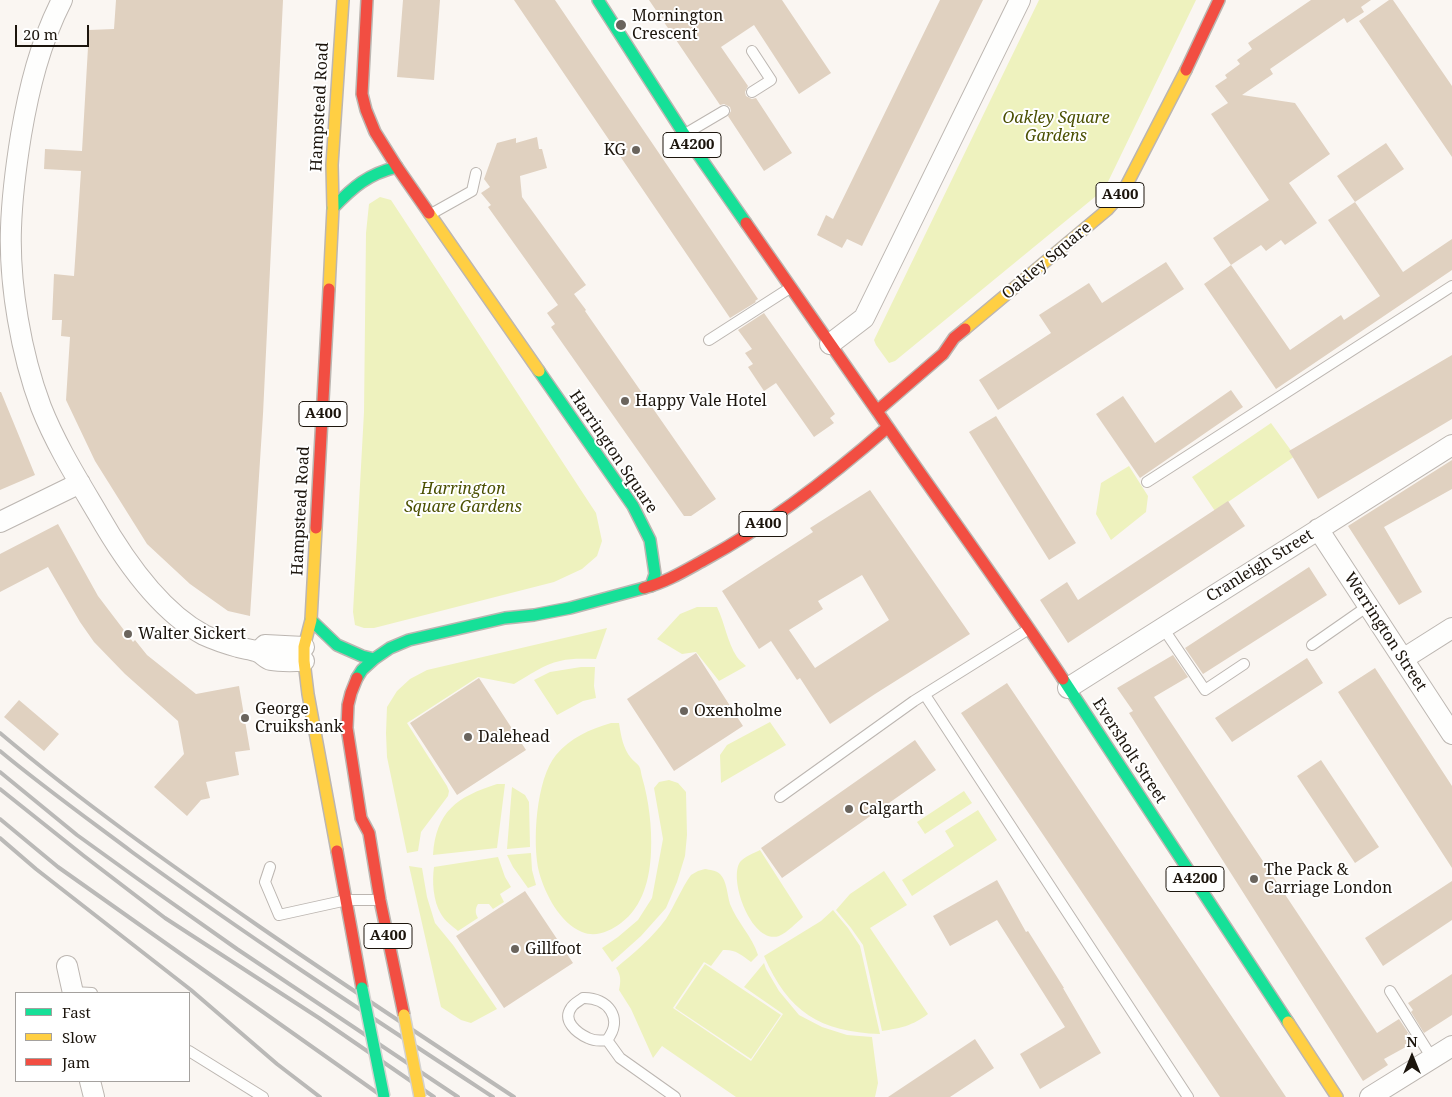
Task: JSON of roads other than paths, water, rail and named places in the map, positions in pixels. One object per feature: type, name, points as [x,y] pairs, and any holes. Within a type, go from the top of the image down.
[{"type":"main road","name":"Hampstead Road","points":[[343,0],[332,165],[333,208],[311,620],[304,654],[308,694],[384,1097]]},
{"type":"main road","name":"Harrington Square","points":[[367,0],[362,94],[375,132],[430,215],[633,506],[650,540],[655,574],[651,586]]},
{"type":"main road","name":"A4200","points":[[598,0],[684,134],[888,427]]},
{"type":"main road","name":"Oakley Square","points":[[877,411],[943,354],[954,338],[1100,216],[1123,192],[1219,0]]},
{"type":"main road","points":[[333,208],[355,186],[370,176],[379,171],[397,167]]},
{"type":"main road","name":"A400","points":[[420,1097],[380,900],[369,833],[361,818],[347,728],[349,699],[362,670],[390,648],[409,640],[505,618],[570,608],[651,586],[676,576],[734,544],[810,491],[888,427]]},
{"type":"main road","name":"Eversholt Street","points":[[888,427],[1030,628],[1337,1097]]},
{"type":"main road","points":[[311,620],[337,645],[374,659]]},
{"type":"street","points":[[62,0],[45,37],[33,76],[6,200],[11,229],[13,279],[18,318],[41,407],[80,483],[123,555],[171,611],[204,635],[219,642],[258,652],[270,660],[304,654]]},
{"type":"street","points":[[830,344],[864,318],[1020,0]]},
{"type":"street","name":"Cranleigh Street","points":[[1068,688],[1452,445]]},
{"type":"street","points":[[0,522],[80,483]]},
{"type":"street","name":"Werrington Street","points":[[1318,529],[1452,734]]},
{"type":"street","points":[[1402,659],[1452,628]]},
{"type":"street","points":[[67,966],[79,992]]},
{"type":"street","points":[[1370,1097],[1452,1046]]},
{"type":"street","points":[[90,1082],[94,1097]]},
{"type":"lane","points":[[752,51],[771,80],[752,92]]},
{"type":"lane","points":[[684,134],[724,111]]},
{"type":"lane","points":[[430,215],[472,191],[476,173]]},
{"type":"lane","points":[[1147,482],[1452,286]]},
{"type":"lane","points":[[709,340],[790,287]]},
{"type":"lane","points":[[1312,645],[1368,606]]},
{"type":"lane","points":[[780,797],[914,701],[1030,628]]},
{"type":"lane","points":[[1163,628],[1204,690],[1244,664]]},
{"type":"lane","points":[[925,695],[1188,1097]]},
{"type":"lane","points":[[270,868],[265,882],[280,915],[346,900]]},
{"type":"lane","name":"A400","points":[[346,900],[380,900]]},
{"type":"lane","points":[[1390,991],[1432,1058]]},
{"type":"lane","points":[[583,998],[599,1000],[605,1004],[614,1016],[615,1025],[612,1034],[607,1040],[599,1041],[588,1038],[572,1027],[568,1021],[571,1007],[583,998]]},
{"type":"lane","points":[[607,1040],[620,1058],[675,1097]]},
{"type":"lane","points":[[190,1052],[263,1097]]},
{"type":"railway","points":[[0,733],[95,809],[260,927],[514,1097]]},
{"type":"railway","points":[[0,751],[132,852],[221,915],[493,1097]]},
{"type":"railway","points":[[0,772],[77,835],[138,879],[237,949],[458,1097]]},
{"type":"railway","points":[[0,789],[165,918],[319,1018],[434,1097]]},
{"type":"railway","points":[[0,819],[58,867],[383,1097]]},
{"type":"railway","points":[[0,838],[36,869],[191,990],[277,1064],[320,1097]]},
{"type":"place","name":"Mornington Crescent","points":[[621,25]]},
{"type":"place","name":"KG","points":[[636,150]]},
{"type":"place","name":"Happy Vale Hotel","points":[[625,401]]},
{"type":"place","name":"Walter Sickert","points":[[128,634]]},
{"type":"place","name":"Oxenholme","points":[[684,711]]},
{"type":"place","name":"George Cruikshank","points":[[245,718]]},
{"type":"place","name":"Dalehead","points":[[468,737]]},
{"type":"place","name":"Calgarth","points":[[849,809]]},
{"type":"place","name":"The Pack & Carriage London","points":[[1254,879]]},
{"type":"place","name":"Gillfoot","points":[[515,949]]},
{"type":"park label","name":"Oakley Square Gardens","points":[[1056,127]]},
{"type":"park label","name":"Harrington Square Gardens","points":[[463,498]]}]
